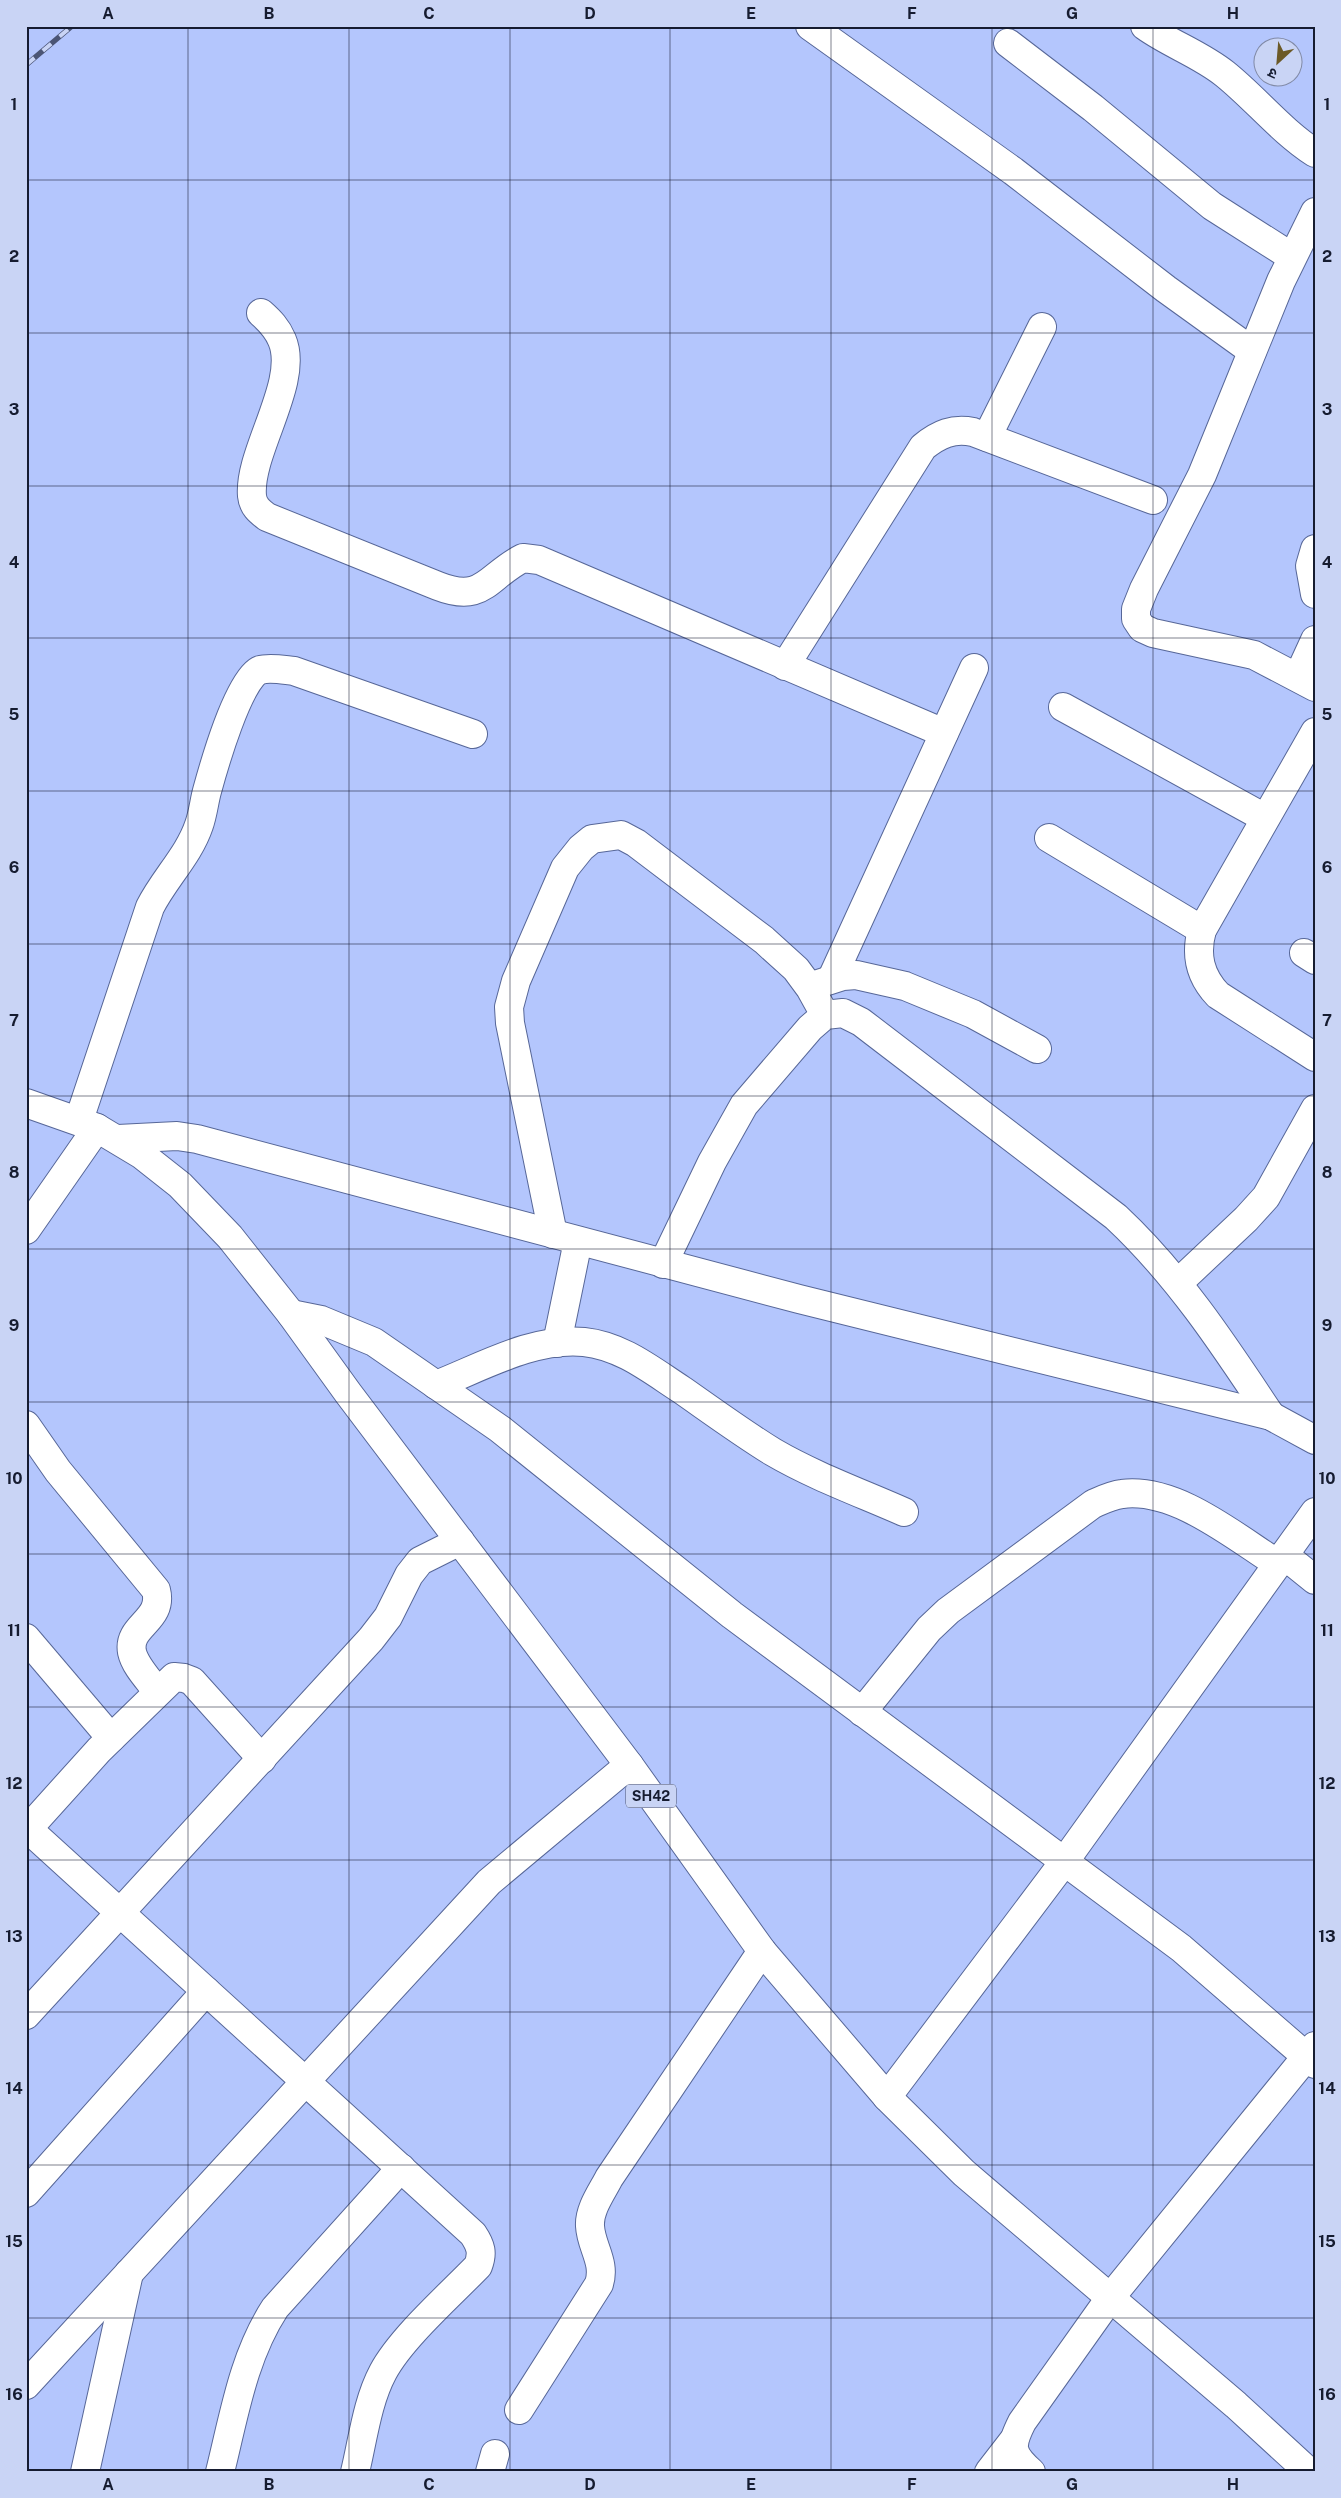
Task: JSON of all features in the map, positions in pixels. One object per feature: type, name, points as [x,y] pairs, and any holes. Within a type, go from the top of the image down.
[{"type":"street","points":[[810,26],[1013,171],[1166,289],[1252,351]]},
{"type":"street","points":[[1145,26],[1223,73],[1274,118],[1293,138],[1315,153]]},
{"type":"street","points":[[1008,43],[1093,108],[1212,206],[1292,258]]},
{"type":"street","points":[[1315,212],[1292,258],[1252,351],[1202,475],[1144,589],[1136,609],[1136,620],[1142,628],[1153,633],[1254,655],[1306,682],[1315,640]]},
{"type":"street","points":[[261,313],[275,326],[283,341],[285,357],[284,378],[255,472],[252,490],[254,504],[266,517],[438,586],[461,593],[476,591],[523,558],[539,560],[944,733]]},
{"type":"street","points":[[987,437],[1042,327]]},
{"type":"street","points":[[785,666],[923,447],[941,435],[959,429],[987,437],[1152,500]]},
{"type":"street","points":[[1315,549],[1310,566],[1315,594]]},
{"type":"street","points":[[825,1015],[821,983],[974,668]]},
{"type":"street","points":[[26,1230],[98,1129],[150,907],[158,890],[192,842],[200,824],[206,792],[233,712],[250,677],[259,670],[294,671],[473,734]]},
{"type":"street","points":[[1063,707],[1266,818]]},
{"type":"street","points":[[1315,732],[1202,930],[1198,956],[1202,970],[1212,988],[1315,1057]]},
{"type":"street","points":[[557,1343],[565,1238],[510,1023],[509,1007],[516,981],[565,868],[581,848],[592,840],[621,835],[636,842],[764,940],[796,969],[821,983],[856,975],[906,986],[973,1014],[1037,1049]]},
{"type":"street","points":[[1049,838],[1202,930]]},
{"type":"street","points":[[663,1264],[712,1162],[744,1105],[810,1028],[825,1015],[843,1013],[861,1022],[1116,1217],[1162,1264],[1208,1321],[1271,1416]]},
{"type":"street","name":"SH42","points":[[26,1103],[98,1129],[142,1154],[180,1185],[230,1237],[291,1314],[629,1765],[762,1951],[887,2097],[964,2173],[1236,2405],[1309,2472]]},
{"type":"street","points":[[1178,1283],[1246,1219],[1266,1197],[1315,1109]]},
{"type":"street","points":[[98,1129],[197,1139],[663,1264],[1271,1416],[1315,1440]]},
{"type":"street","points":[[291,1314],[321,1320],[374,1342],[500,1429],[732,1615],[1181,1948],[1312,2056],[1110,2298],[1022,2422],[1013,2441],[989,2472]]},
{"type":"street","points":[[436,1385],[524,1350],[557,1343],[583,1342],[620,1351],[774,1452],[799,1466],[904,1512]]},
{"type":"street","points":[[26,1425],[58,1471],[156,1590],[159,1601],[157,1608],[140,1627],[133,1642],[132,1651],[135,1660],[157,1692]]},
{"type":"street","points":[[862,1712],[929,1629],[948,1611],[1093,1504],[1108,1497],[1122,1494],[1139,1494],[1174,1501],[1315,1580]]},
{"type":"street","points":[[887,2097],[1064,1862],[1315,1512]]},
{"type":"street","points":[[26,2015],[262,1759],[388,1617],[410,1575],[420,1562],[460,1541]]},
{"type":"street","points":[[26,1638],[111,1738]]},
{"type":"street","points":[[262,1759],[192,1682],[184,1678],[174,1677],[111,1738],[27,1830],[474,2234],[480,2245],[481,2256],[478,2266],[418,2328],[393,2356],[383,2372],[376,2389],[354,2472]]},
{"type":"street","points":[[26,2384],[489,1882],[629,1765]]},
{"type":"street","points":[[520,2410],[599,2284],[602,2273],[590,2225],[594,2208],[609,2178],[762,1951]]},
{"type":"street","points":[[26,2193],[206,1991]]},
{"type":"street","points":[[220,2472],[247,2365],[264,2325],[275,2308],[401,2168]]},
{"type":"street","points":[[85,2472],[129,2273]]},
{"type":"street","points":[[1013,2441],[1014,2454],[1031,2472]]},
{"type":"railway","points":[[26,65],[72,26]]}]
